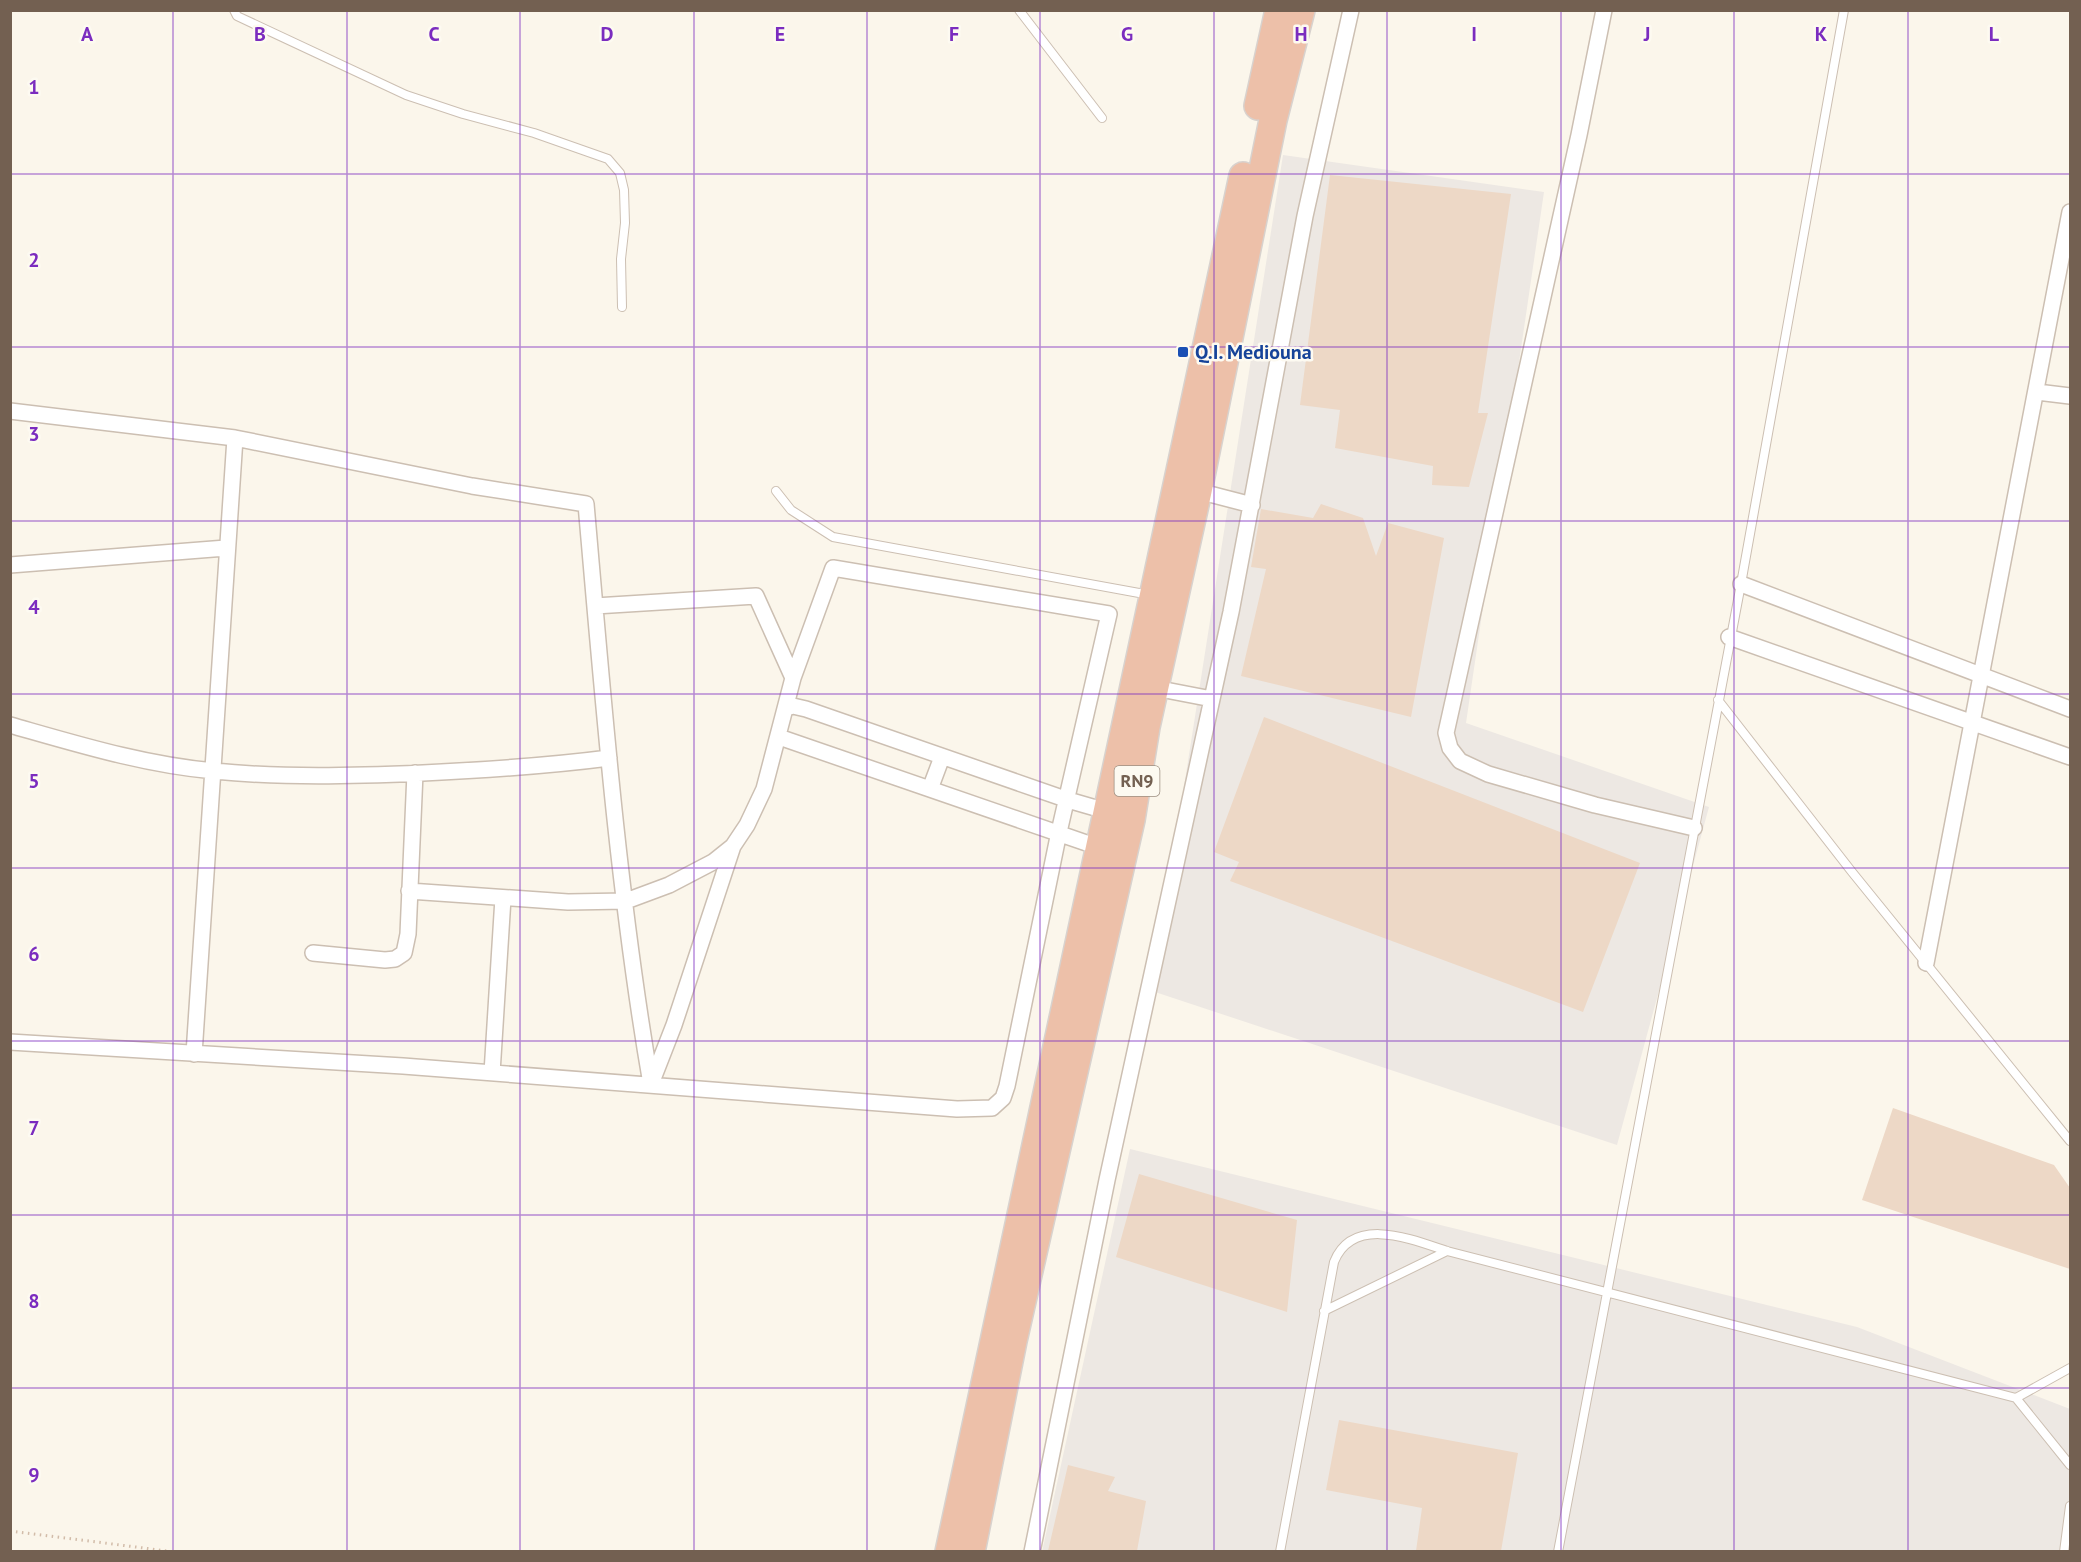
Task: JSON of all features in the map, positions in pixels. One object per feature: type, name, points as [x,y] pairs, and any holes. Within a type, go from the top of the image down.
[{"type":"highway","name":"RN9","points":[[949,1551],[1279,10]]},
{"type":"highway","name":"RN9","points":[[971,1551],[1015,1330],[1131,820],[1155,688],[1198,491],[1273,120],[1301,10]]},
{"type":"street","points":[[1032,1551],[1107,1180],[1212,699],[1252,505],[1305,216],[1351,10]]},
{"type":"street","points":[[1604,10],[1579,135],[1446,733],[1450,748],[1460,761],[1488,774],[1595,805],[1694,828]]},
{"type":"street","points":[[1926,963],[1983,676],[2070,212]]},
{"type":"street","points":[[2037,392],[2070,396]]},
{"type":"street","points":[[10,411],[235,438],[472,486],[586,504],[609,758],[635,978],[651,1084]]},
{"type":"street","points":[[194,1054],[235,438]]},
{"type":"street","points":[[1198,491],[1252,505]]},
{"type":"street","points":[[10,565],[226,548]]},
{"type":"street","points":[[10,1042],[651,1084],[957,1109],[980,1110],[996,1106],[1007,1086],[1059,832],[1109,614],[833,568],[793,678],[764,789],[751,817],[733,846],[674,1025],[651,1084]]},
{"type":"street","points":[[1741,584],[2070,709]]},
{"type":"street","points":[[595,606],[756,596],[793,678]]},
{"type":"street","points":[[1729,637],[2070,757]]},
{"type":"street","points":[[1155,688],[1212,699]]},
{"type":"street","points":[[786,708],[793,706],[806,709],[1068,800],[1106,811]]},
{"type":"street","points":[[11,728],[137,759],[213,771],[306,777],[507,769],[609,758]]},
{"type":"street","points":[[779,736],[1098,847]]},
{"type":"street","points":[[930,789],[942,757]]},
{"type":"street","points":[[313,953],[385,960],[402,956],[408,934],[415,773]]},
{"type":"street","points":[[409,891],[568,902],[626,901],[694,874],[733,846]]},
{"type":"street","points":[[492,1073],[503,898]]},
{"type":"lane","points":[[234,10],[237,16],[406,95],[463,114],[534,133],[608,159],[615,164],[624,182],[622,307]]},
{"type":"lane","points":[[1019,10],[1102,118]]},
{"type":"lane","points":[[1558,1551],[1729,637],[1741,584],[1844,10]]},
{"type":"lane","points":[[776,491],[802,518],[833,537],[1152,595]]},
{"type":"lane","points":[[1718,700],[2070,1141]]},
{"type":"lane","points":[[1280,1551],[1334,1262],[1338,1251],[1349,1241],[1365,1235],[1386,1234],[2016,1398],[2070,1465]]},
{"type":"lane","points":[[1324,1311],[1447,1251]]},
{"type":"lane","points":[[2016,1398],[2070,1368]]},
{"type":"lane","points":[[2064,1551],[2070,1506]]},
{"type":"path","points":[[10,1531],[175,1551]]},
{"type":"shaded area","points":[[1283,155],[1544,192],[1466,723],[1709,807],[1617,1145],[1152,991]]},
{"type":"shaded area","points":[[1130,1149],[1857,1327],[2070,1409],[2070,1551],[1042,1552]]},
{"type":"building","points":[[1330,175],[1511,194],[1478,413],[1488,413],[1469,487],[1432,485],[1433,466],[1335,448],[1340,410],[1300,405]]},
{"type":"building","points":[[1321,504],[1363,518],[1376,556],[1388,523],[1444,538],[1411,717],[1241,676],[1266,569],[1251,567],[1261,509],[1313,518]]},
{"type":"building","points":[[1264,717],[1640,863],[1583,1012],[1230,881],[1239,862],[1214,852]]},
{"type":"building","points":[[1893,1108],[2054,1165],[2070,1188],[2070,1269],[1862,1200]]},
{"type":"building","points":[[1139,1174],[1297,1220],[1287,1312],[1116,1257]]},
{"type":"building","points":[[1339,1420],[1518,1453],[1501,1551],[1416,1551],[1422,1508],[1326,1490]]},
{"type":"building","points":[[1068,1465],[1115,1477],[1108,1491],[1146,1501],[1137,1551],[1048,1551]]},
{"type":"place","name":"Q.I. Mediouna","points":[[1183,352]]}]
